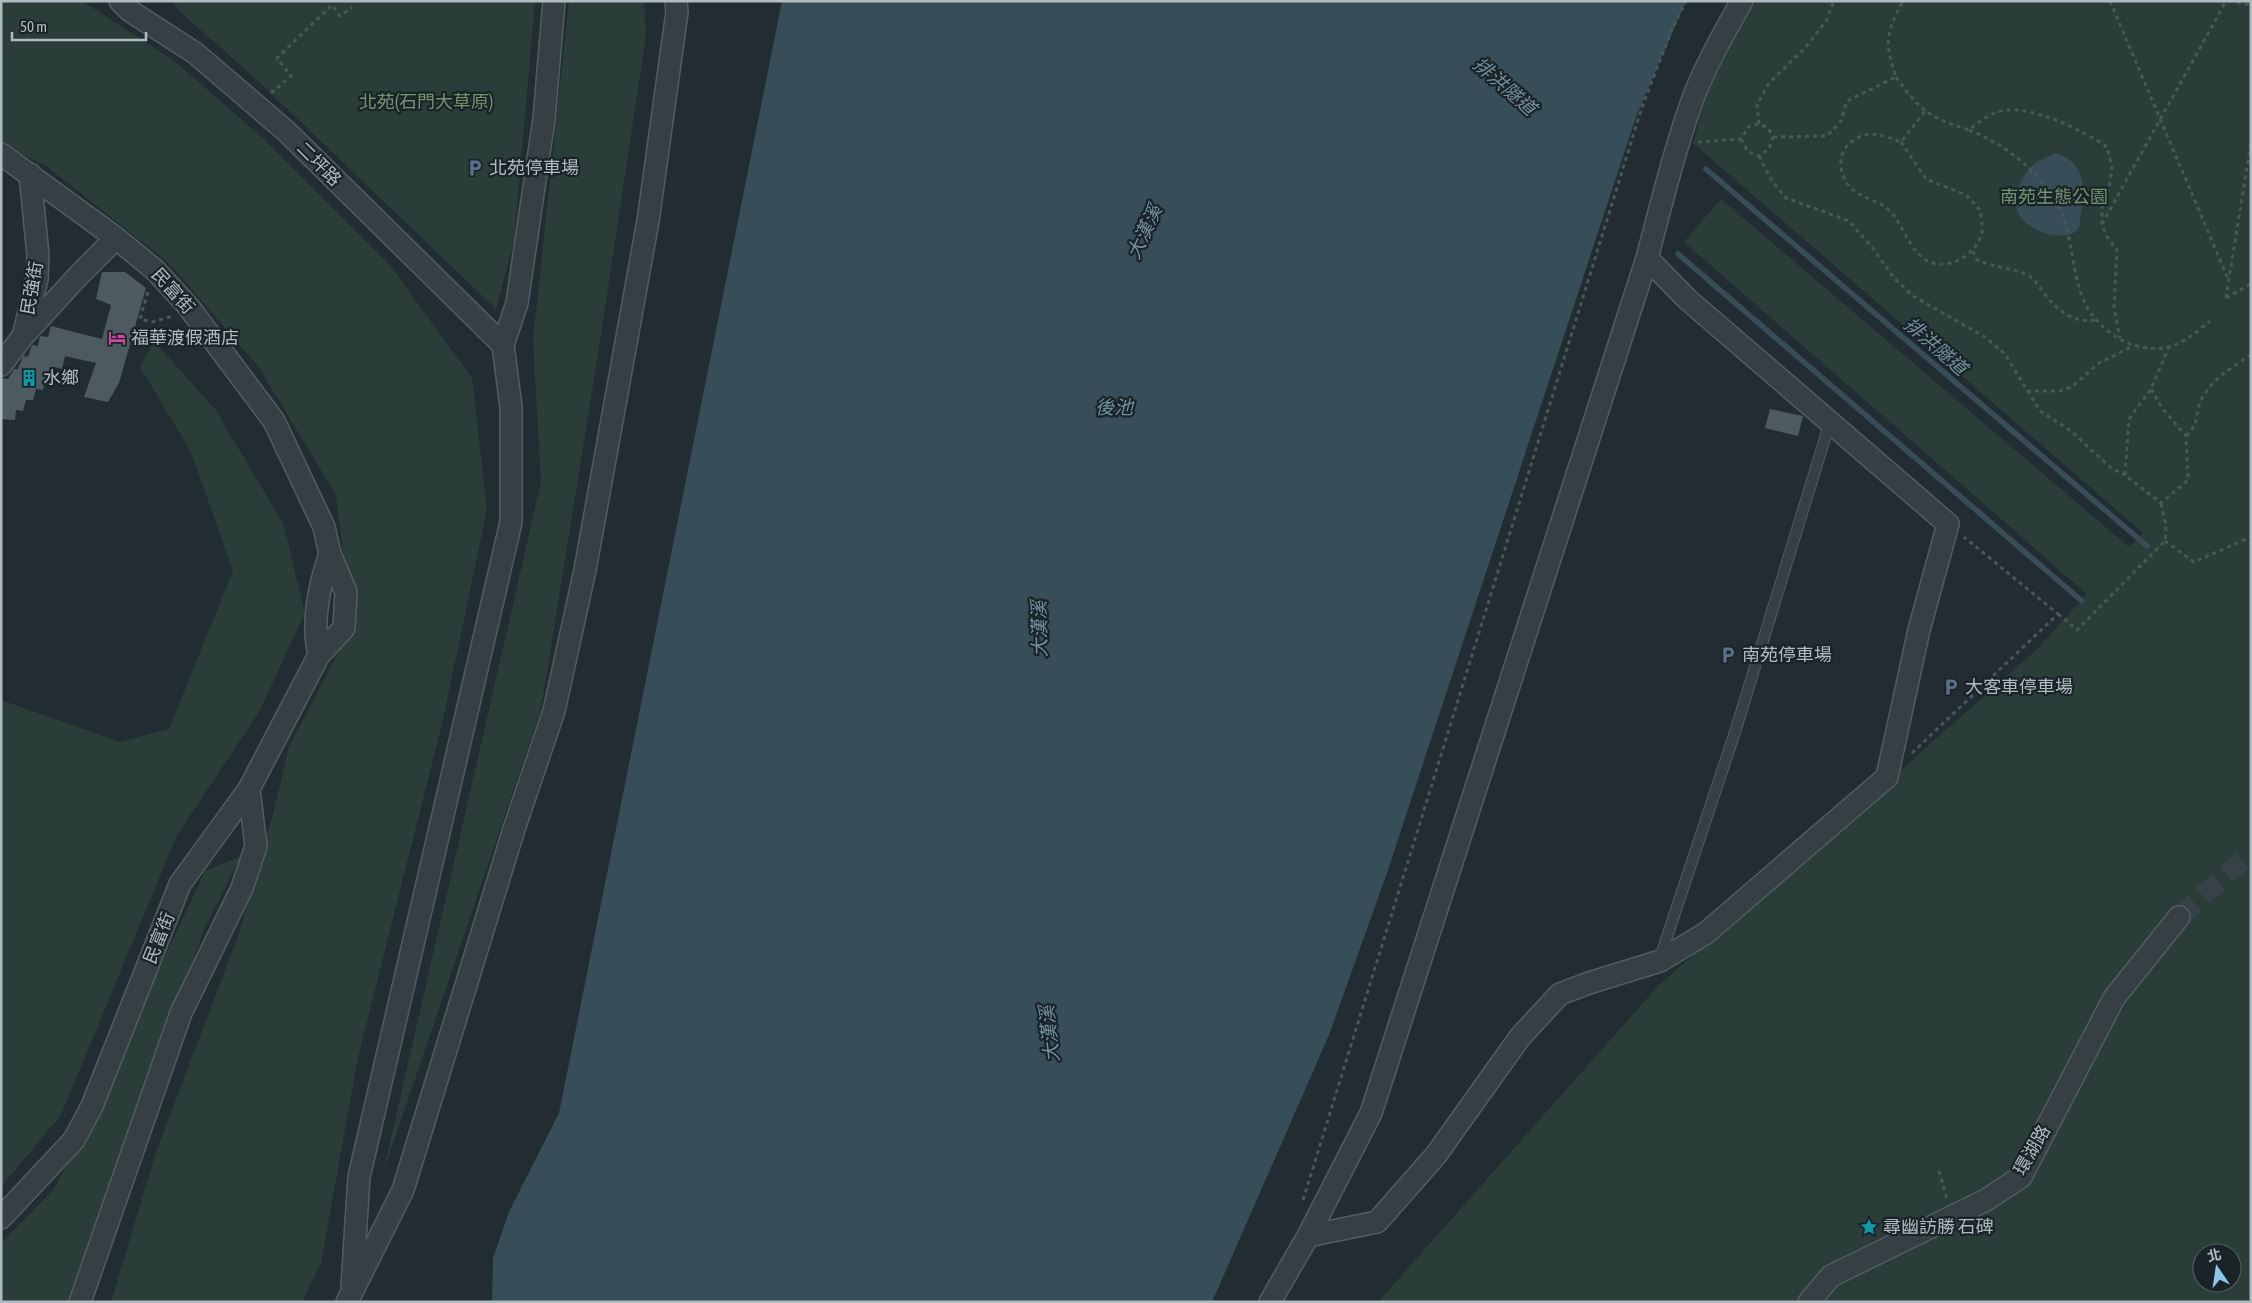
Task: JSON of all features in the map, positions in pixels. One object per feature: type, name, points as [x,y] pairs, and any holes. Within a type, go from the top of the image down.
[{"type":"street","name":"二坪路","points":[[120,1],[130,11],[195,52],[286,132],[503,346]]},
{"type":"street","points":[[351,1300],[359,1177],[511,522],[511,407],[503,346],[518,302],[544,119],[554,1]]},
{"type":"street","points":[[351,1300],[403,1190],[514,829],[554,712],[585,570],[648,221],[677,12],[676,1]]},
{"type":"street","points":[[1270,1302],[1308,1236],[1371,1113],[1647,258],[1678,143],[1696,91],[1720,40],[1742,1]]},
{"type":"street","name":"民富街","points":[[1,154],[116,238],[155,270],[188,306],[274,421],[316,507],[330,554],[346,592],[344,628],[319,655],[248,789],[180,884],[92,1106],[74,1140],[1,1218]]},
{"type":"street","name":"民強街","points":[[1,365],[23,336],[38,279],[38,255],[30,174]]},
{"type":"street","points":[[23,336],[78,275],[116,238]]},
{"type":"street","points":[[1308,1236],[1377,1222],[1436,1155],[1520,1038],[1560,994],[1589,982],[1660,961],[1706,933],[1887,777],[1919,630],[1948,524],[1687,299],[1647,258]]},
{"type":"street","points":[[319,655],[315,638],[320,582],[330,554]]},
{"type":"street","points":[[80,1302],[181,1013],[242,888],[256,846],[248,789]]},
{"type":"street","name":"環湖路","points":[[1808,1302],[1831,1276],[1986,1200],[2021,1177],[2114,998],[2180,917]]},
{"type":"lane","points":[[1660,961],[1735,732],[1830,421]]},
{"type":"path","points":[[1302,1203],[1642,107],[1673,27],[1686,1]]},
{"type":"path","points":[[1759,124],[1758,105],[1769,84],[1806,47],[1826,21],[1834,1]]},
{"type":"path","points":[[1903,1],[1891,23],[1887,51],[1896,77],[1912,100],[1936,120],[1969,130],[2001,145],[2021,160],[2039,179],[2057,204],[2064,220],[2081,293],[2095,320],[2134,346],[2150,348],[2169,347],[2196,334],[2210,321]]},
{"type":"path","points":[[2110,1],[2159,121],[2229,281]]},
{"type":"path","points":[[2102,224],[2227,1],[2251,5]]},
{"type":"path","points":[[274,91],[290,76],[277,58],[332,5],[340,16],[352,7]]},
{"type":"path","points":[[1773,137],[1826,136],[1841,121],[1847,101],[1896,77]]},
{"type":"path","points":[[1969,130],[1986,116],[2007,110],[2027,112],[2073,126],[2107,147],[2112,167],[2109,189],[2102,208],[2102,224],[2106,235],[2117,250],[2114,308],[2120,338]]},
{"type":"path","points":[[1901,142],[1925,111]]},
{"type":"path","points":[[1741,139],[1749,126],[1759,124],[1768,128],[1773,137],[1769,149],[1759,156]]},
{"type":"path","points":[[1879,134],[1901,142],[1926,179],[1966,195],[1980,210],[1982,232],[1973,250],[1962,258],[1948,264],[1934,264],[1921,256],[1889,210],[1867,199],[1849,186],[1842,174],[1840,159],[1846,146],[1859,136],[1879,134]]},
{"type":"path","points":[[1678,143],[1741,139]]},
{"type":"path","points":[[1741,139],[1748,152],[1759,156],[1772,181],[1786,198],[1849,221],[1871,246],[1894,278],[1913,296],[1985,337],[2005,354],[2040,411],[2071,431],[2111,468],[2126,475],[2161,503],[2166,526],[2165,541],[2077,630],[1948,524]]},
{"type":"path","points":[[2251,142],[2226,298],[2251,284]]},
{"type":"path","points":[[1973,250],[1976,259],[1985,264],[2021,272],[2033,278],[2056,308],[2069,317],[2086,321],[2095,320]]},
{"type":"path","points":[[155,270],[140,319],[152,322],[169,318],[188,306]]},
{"type":"path","points":[[2027,391],[2060,391],[2073,386],[2099,363],[2134,346]]},
{"type":"path","points":[[2126,475],[2129,419],[2151,389],[2169,347]]},
{"type":"path","points":[[2186,436],[2194,429],[2203,396],[2230,368],[2251,355]]},
{"type":"path","points":[[2151,389],[2162,408],[2186,436],[2188,480],[2161,503]]},
{"type":"path","points":[[2165,541],[2194,562],[2251,537]]},
{"type":"path","points":[[1908,757],[2058,614]]},
{"type":"path","points":[[1939,1171],[1942,1187],[1953,1215]]},
{"type":"green space","points":[[1,1],[82,1],[173,60],[263,138],[389,264],[472,378],[487,510],[442,724],[358,1057],[321,1263],[302,1302],[111,1302],[156,1152],[240,931],[274,810],[289,747],[352,626],[336,495],[258,366],[169,263],[46,166],[1,144]]},
{"type":"green space","name":"北苑(石門大草原)","points":[[173,1],[535,1],[514,241],[496,309],[256,79],[179,11]]},
{"type":"green space","points":[[569,1],[644,1],[646,36],[598,354],[541,709],[383,1173],[541,482],[533,340]]},
{"type":"green space","name":"南苑生態公園","points":[[1756,1],[2251,1],[2251,1302],[1378,1302],[1658,986],[2036,650],[2087,594],[1684,242],[1721,199],[2129,547],[2143,533],[1693,143],[1711,82]]},
{"type":"green space","points":[[154,341],[215,409],[283,523],[305,613],[259,712],[177,835],[61,1115],[1,1187],[1,700],[120,742],[169,729],[233,571],[191,452],[140,367]]},
{"type":"green space","points":[[241,856],[204,930],[67,1302],[1,1302],[1,1243],[53,1190],[105,1096],[146,997],[205,871]]},
{"type":"water","name":"後池","points":[[782,1],[1686,1],[1637,114],[1387,873],[1329,1035],[1212,1302],[492,1302],[493,1258],[509,1212],[559,1113]]},
{"type":"water","points":[[2056,153],[2072,162],[2078,169],[2083,184],[2080,225],[2075,232],[2061,236],[2045,233],[2026,223],[2020,217],[2016,202],[2019,187],[2027,172],[2037,162]]},
{"type":"building","points":[[102,272],[125,272],[146,288],[119,383],[108,402],[84,397],[96,363],[65,356],[62,369],[55,367],[53,378],[46,378],[43,390],[36,389],[33,400],[26,400],[23,411],[16,410],[15,420],[1,419],[1,378],[8,379],[14,369],[18,369],[23,356],[28,357],[32,345],[38,346],[40,336],[48,337],[51,326],[102,339],[111,305],[96,299]]},
{"type":"building","points":[[1770,409],[1803,416],[1798,436],[1765,428]]},
{"type":"waterway","name":"排洪隧道","points":[[1706,169],[2147,546]]},
{"type":"waterway","name":"排洪隧道","points":[[1678,254],[2082,601]]},
{"type":"tunnel","points":[[2179,917],[2251,853]]},
{"type":"place","name":"北苑停車場","points":[[475,168]]},
{"type":"place","name":"福華渡假酒店","points":[[117,338]]},
{"type":"place","name":"水鄉","points":[[29,378]]},
{"type":"place","name":"南苑停車場","points":[[1728,655]]},
{"type":"place","name":"大客車停車場","points":[[1951,687]]},
{"type":"place","name":"尋幽訪勝 石碑","points":[[1869,1227]]},
{"type":"water label","name":"大漢溪","points":[[1144,232]]},
{"type":"water label","name":"大漢溪","points":[[1039,629]]},
{"type":"water label","name":"大漢溪","points":[[1049,1034]]}]
